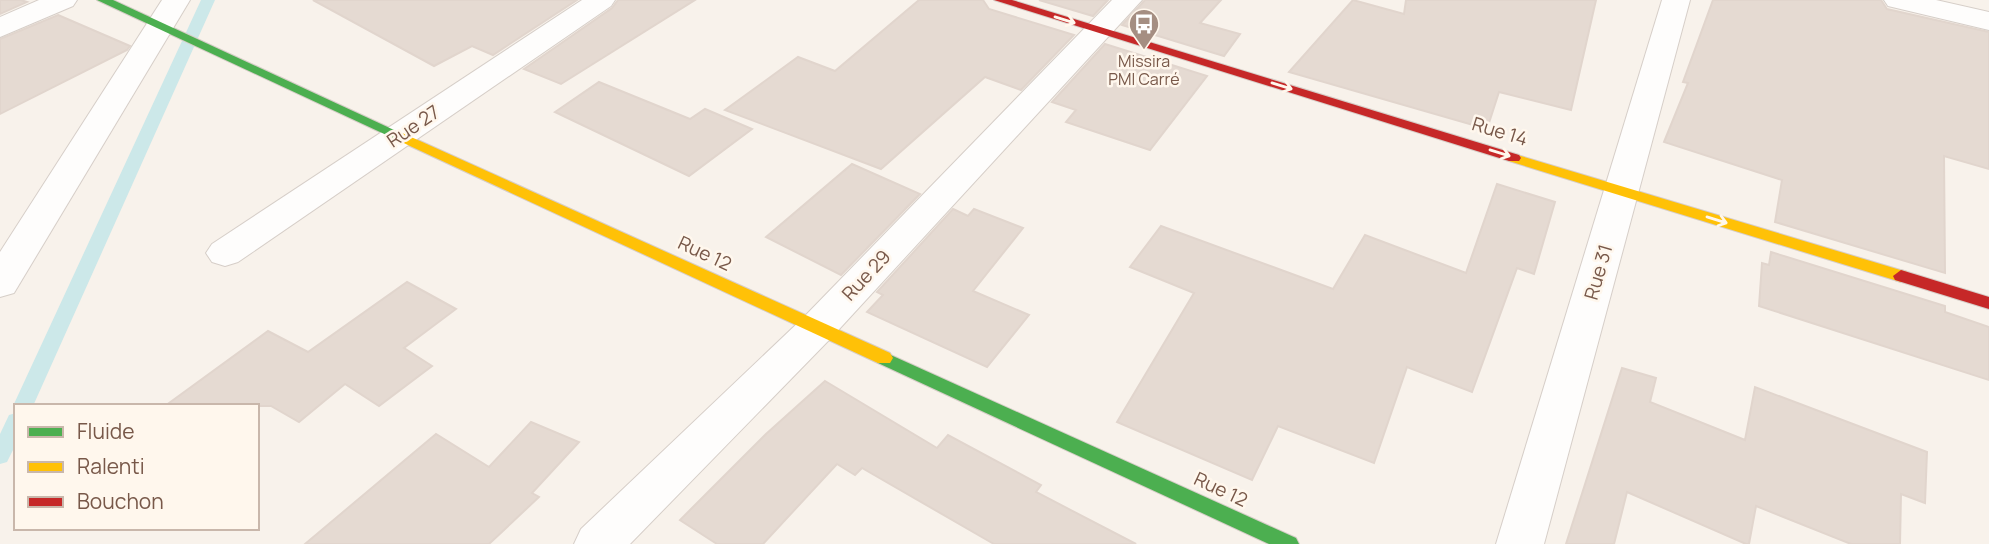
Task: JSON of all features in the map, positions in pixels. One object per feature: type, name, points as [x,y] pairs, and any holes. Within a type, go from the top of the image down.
[{"type":"street","points":[[0,27],[62,0]]},
{"type":"street","name":"Rue 12","points":[[103,0],[168,13],[399,136],[1290,544]]},
{"type":"street","name":"Rue 27","points":[[225,253],[601,0]]},
{"type":"street","name":"Rue 14","points":[[1000,0],[1989,303]]},
{"type":"street","name":"Rue 29","points":[[598,544],[817,328],[1128,0]]},
{"type":"street","name":"Rue 31","points":[[1520,544],[1676,0]]},
{"type":"street","points":[[1898,0],[1989,21]]},
{"type":"street","points":[[0,283],[168,13]]},
{"type":"building","points":[[0,0],[21,0],[27,2],[0,14]]},
{"type":"building","points":[[313,0],[577,0],[493,55],[472,46],[434,66]]},
{"type":"building","points":[[618,0],[695,0],[561,84],[524,69],[612,8]]},
{"type":"building","points":[[919,0],[983,0],[989,9],[1074,35],[1021,90],[985,77],[881,169],[725,110],[798,57],[835,71]]},
{"type":"building","points":[[1039,0],[1108,0],[1093,16]]},
{"type":"building","points":[[1145,0],[1221,0],[1200,23],[1240,34],[1224,56],[1122,25]]},
{"type":"building","points":[[1353,0],[1404,14],[1406,0],[1596,0],[1571,110],[1499,92],[1487,129],[1289,72]]},
{"type":"building","points":[[1713,0],[1881,0],[1887,9],[1989,32],[1989,169],[1944,156],[1945,273],[1775,222],[1782,180],[1664,142],[1688,83],[1683,82]]},
{"type":"building","points":[[58,15],[130,46],[127,50],[0,114],[0,39]]},
{"type":"building","points":[[1105,44],[1207,76],[1150,150],[1066,122],[1076,110],[1052,102]]},
{"type":"building","points":[[599,82],[690,119],[705,109],[752,129],[689,176],[555,112]]},
{"type":"building","points":[[852,164],[920,194],[841,275],[766,237]]},
{"type":"building","points":[[1497,184],[1555,202],[1534,274],[1517,268],[1472,392],[1407,367],[1374,463],[1278,426],[1252,480],[1117,422],[1194,293],[1130,267],[1161,226],[1333,289],[1365,235],[1466,273]]},
{"type":"building","points":[[953,209],[968,216],[974,209],[1023,228],[973,291],[1029,315],[987,367],[867,312],[883,295],[877,292]]},
{"type":"building","points":[[1771,252],[1945,306],[1945,312],[1989,327],[1989,380],[1759,306],[1762,263],[1769,265]]},
{"type":"building","points":[[407,282],[456,309],[404,348],[432,366],[379,406],[345,384],[299,422],[271,406],[259,404],[168,404],[268,331],[308,352]]},
{"type":"building","points":[[1622,368],[1656,378],[1650,402],[1745,440],[1755,387],[1927,452],[1925,503],[1901,494],[1900,544],[1851,544],[1756,506],[1749,544],[1746,544],[1627,492],[1614,544],[1566,544]]},
{"type":"building","points":[[825,381],[937,448],[948,435],[1041,485],[1036,492],[1136,544],[994,544],[862,468],[855,475],[837,464],[763,544],[717,544],[680,520],[766,434]]},
{"type":"building","points":[[531,422],[579,442],[532,493],[539,497],[489,544],[305,544],[436,434],[489,467]]},
{"type":"waterway","points":[[24,404],[208,0]]},
{"type":"waterway","points":[[0,456],[14,425]]},
{"type":"traffic: fast","points":[[103,0],[400,136]]},
{"type":"traffic: fast","points":[[884,358],[1289,544]]},
{"type":"traffic: slow","points":[[400,136],[884,358]]},
{"type":"traffic: slow","points":[[1514,158],[1901,276]]},
{"type":"traffic: jam","points":[[1000,0],[1514,158]]},
{"type":"traffic: jam","points":[[1901,276],[1989,303]]},
{"type":"place","name":"Missira PMI Carré","points":[[1144,51]]}]
